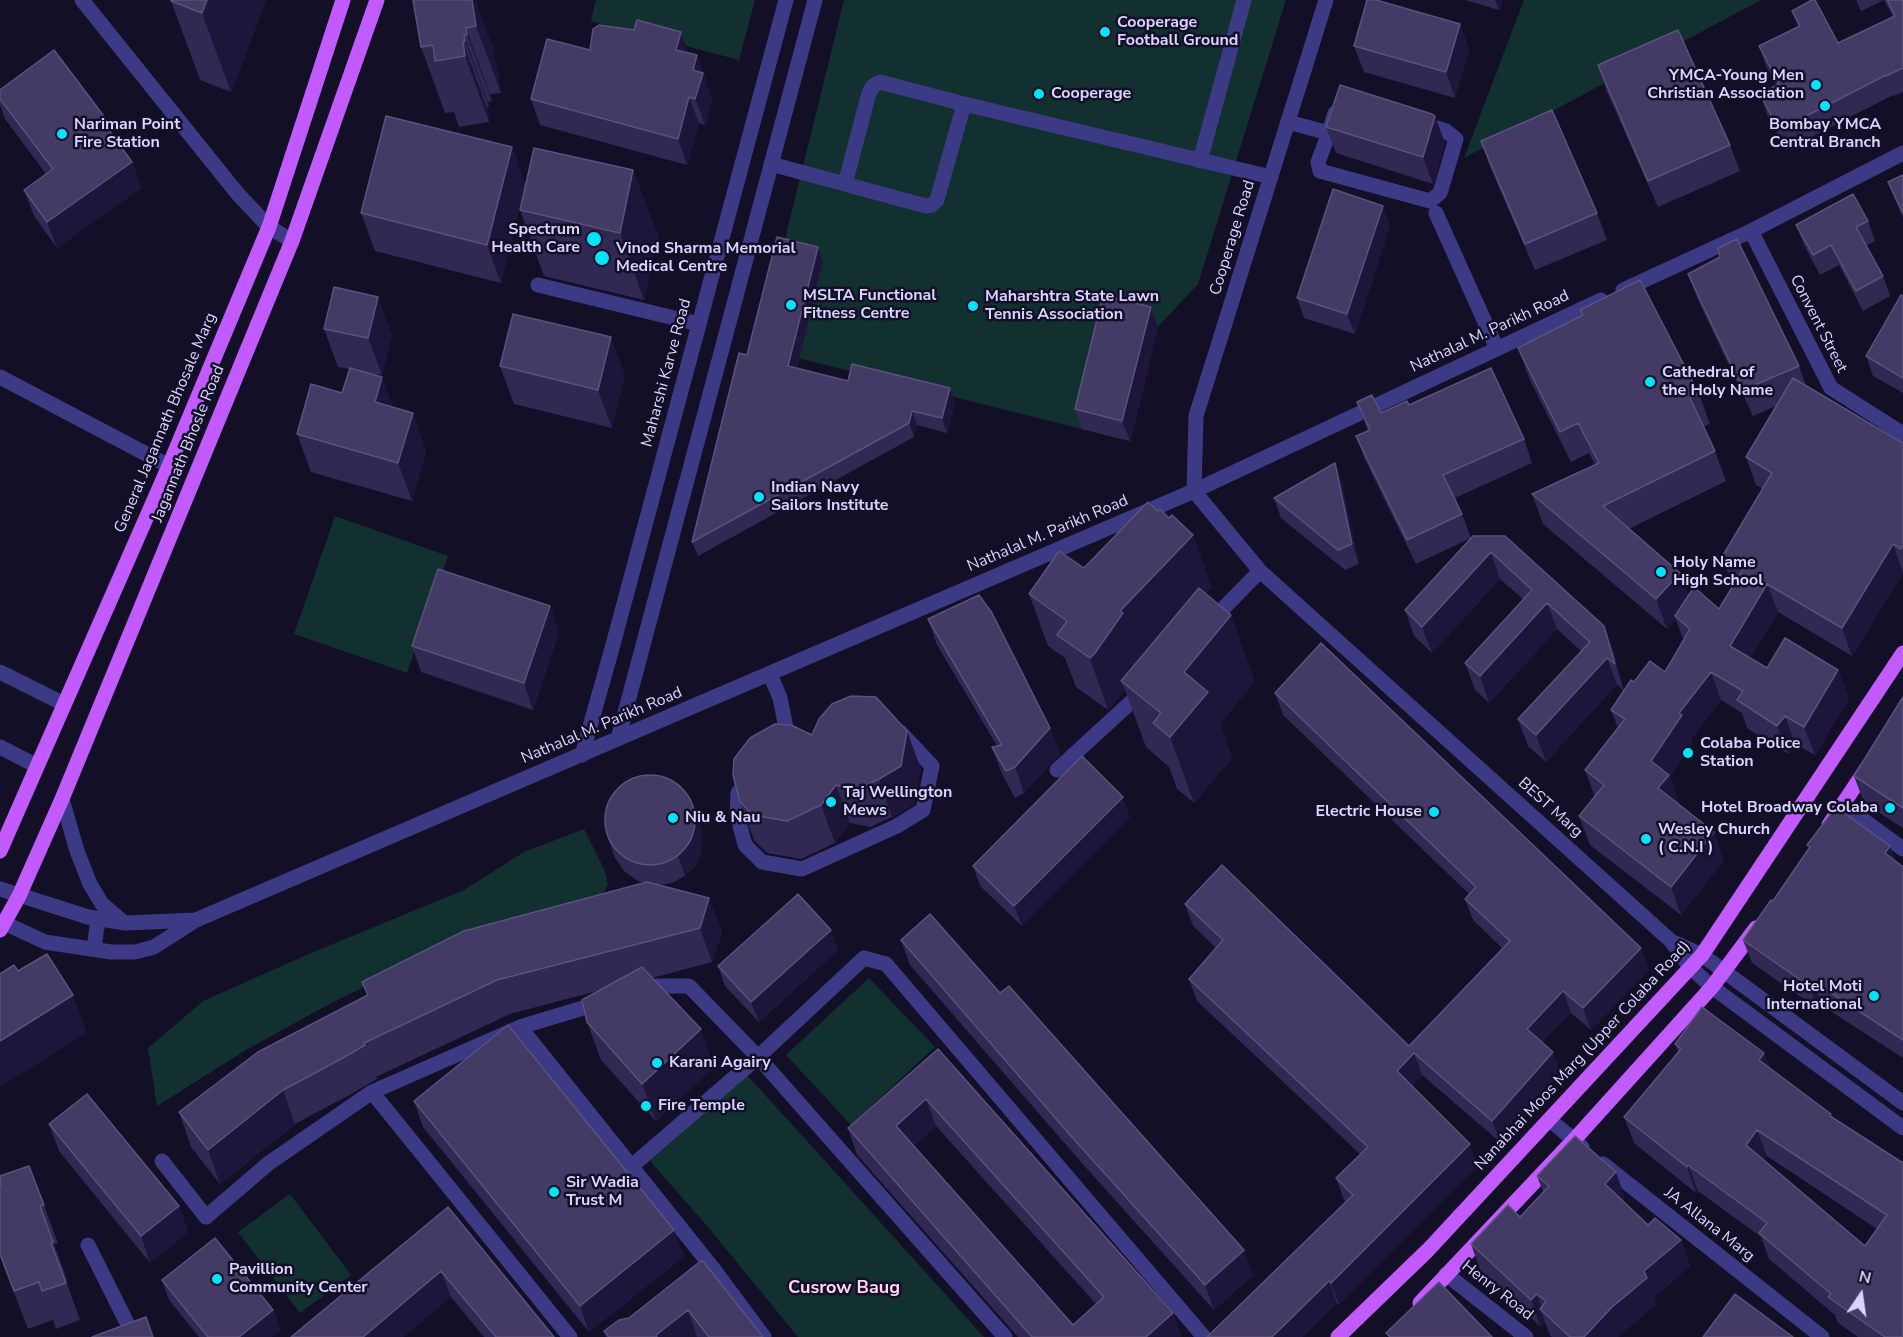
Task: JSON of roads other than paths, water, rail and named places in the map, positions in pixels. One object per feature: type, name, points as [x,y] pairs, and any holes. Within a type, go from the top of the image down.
[{"type":"main road","name":"General Jagannath Bhosale Marg","points":[[0,850],[169,466],[269,227],[343,0]]},
{"type":"main road","name":"Jagannath Bhosle Road","points":[[1,925],[19,896],[62,799],[292,241],[377,0]]},
{"type":"main road","name":"Nanabhai Moos Marg (Upper Colaba Road)","points":[[1338,1337],[1428,1250],[1702,955],[1903,652]]},
{"type":"main road","points":[[1823,832],[1873,759]]},
{"type":"main road","points":[[1410,1313],[1573,1141],[1712,987],[1764,916]]},
{"type":"street","points":[[82,0],[237,193],[269,227],[292,241]]},
{"type":"street","name":"Maharshi Karve Road","points":[[582,755],[786,0]]},
{"type":"street","points":[[618,739],[815,0]]},
{"type":"street","points":[[1200,161],[1244,0]]},
{"type":"street","name":"Cooperage Road","points":[[1194,491],[1196,416],[1326,0]]},
{"type":"street","points":[[845,184],[869,93],[873,86],[880,82],[1271,177]]},
{"type":"street","points":[[1347,100],[1338,105],[1318,162],[1320,171],[1430,201],[1440,193],[1456,139],[1446,131],[1402,117]]},
{"type":"street","points":[[771,164],[926,206],[937,200],[964,104]]},
{"type":"street","points":[[1288,122],[1329,134]]},
{"type":"street","name":"Nathalal M. Parikh Road","points":[[1,925],[45,942],[111,952],[135,952],[154,947],[196,920],[1194,491],[1751,231],[1903,153]]},
{"type":"street","points":[[1436,213],[1497,349]]},
{"type":"street","name":"Convent Street","points":[[1751,231],[1831,388],[1903,434]]},
{"type":"street","points":[[538,285],[699,324]]},
{"type":"street","points":[[0,377],[169,466]]},
{"type":"street","name":"BEST Marg","points":[[1194,491],[1260,570],[1671,941],[1690,967],[1712,987],[1903,1128]]},
{"type":"street","points":[[1203,629],[1260,570]]},
{"type":"street","points":[[0,672],[64,704]]},
{"type":"street","points":[[770,674],[780,698],[791,751]]},
{"type":"street","points":[[1057,770],[1154,679]]},
{"type":"street","points":[[757,768],[738,793],[736,814],[745,845],[762,862],[802,869],[897,826],[923,810],[932,766],[893,724],[884,724]]},
{"type":"street","points":[[0,747],[37,766]]},
{"type":"street","points":[[62,799],[77,852],[90,884],[102,904],[125,923]]},
{"type":"street","points":[[1843,805],[1903,849]]},
{"type":"street","name":"Nathalal M. Parikh Road","points":[[0,889],[98,918],[125,923],[196,920]]},
{"type":"street","points":[[94,949],[98,918]]},
{"type":"street","points":[[1671,941],[1702,955],[1903,1103]]},
{"type":"street","points":[[632,1166],[758,1057],[864,958],[886,964],[956,1055],[1204,1337]]},
{"type":"street","points":[[162,1161],[206,1217],[269,1163],[372,1092],[520,1027],[657,986],[688,986],[848,1150],[1005,1337]]},
{"type":"street","points":[[520,1027],[632,1166],[711,1274],[764,1337]]},
{"type":"street","points":[[372,1092],[570,1337]]},
{"type":"street","name":"JA Allana Marg","points":[[1550,1120],[1573,1141],[1822,1337]]},
{"type":"street","points":[[88,1245],[134,1337]]},
{"type":"street","name":"Henry Road","points":[[1446,1274],[1526,1337]]},
{"type":"place","name":"Cooperage Football Ground","points":[[1105,32]]},
{"type":"place","name":"YMCA-Young Men Christian Association","points":[[1816,85]]},
{"type":"place","name":"Cooperage","points":[[1039,94]]},
{"type":"place","name":"Bombay YMCA Central Branch","points":[[1825,106]]},
{"type":"place","name":"Nariman Point Fire Station","points":[[62,134]]},
{"type":"place","name":"Spectrum Health Care","points":[[594,239]]},
{"type":"place","name":"Vinod Sharma Memorial Medical Centre","points":[[602,258]]},
{"type":"place","name":"MSLTA Functional Fitness Centre","points":[[791,305]]},
{"type":"place","name":"Maharshtra State Lawn Tennis Association","points":[[973,306]]},
{"type":"place","name":"Cathedral of the Holy Name","points":[[1650,382]]},
{"type":"place","name":"Indian Navy Sailors Institute","points":[[759,497]]},
{"type":"place","name":"Holy Name High School","points":[[1661,572]]},
{"type":"place","name":"Colaba Police Station","points":[[1688,753]]},
{"type":"place","name":"Taj Wellington Mews","points":[[831,802]]},
{"type":"place","name":"Hotel Broadway Colaba","points":[[1890,808]]},
{"type":"place","name":"Electric House","points":[[1434,812]]},
{"type":"place","name":"Niu & Nau","points":[[673,818]]},
{"type":"place","name":"Wesley Church ( C.N.I )","points":[[1646,839]]},
{"type":"place","name":"Hotel Moti International","points":[[1874,996]]},
{"type":"place","name":"Karani Agairy","points":[[657,1063]]},
{"type":"place","name":"Fire Temple","points":[[646,1106]]},
{"type":"place","name":"Sir Wadia Trust M","points":[[554,1192]]},
{"type":"place","name":"Pavillion Community Center","points":[[217,1279]]},
{"type":"district","name":"Cusrow Baug","points":[[844,1289]]}]
